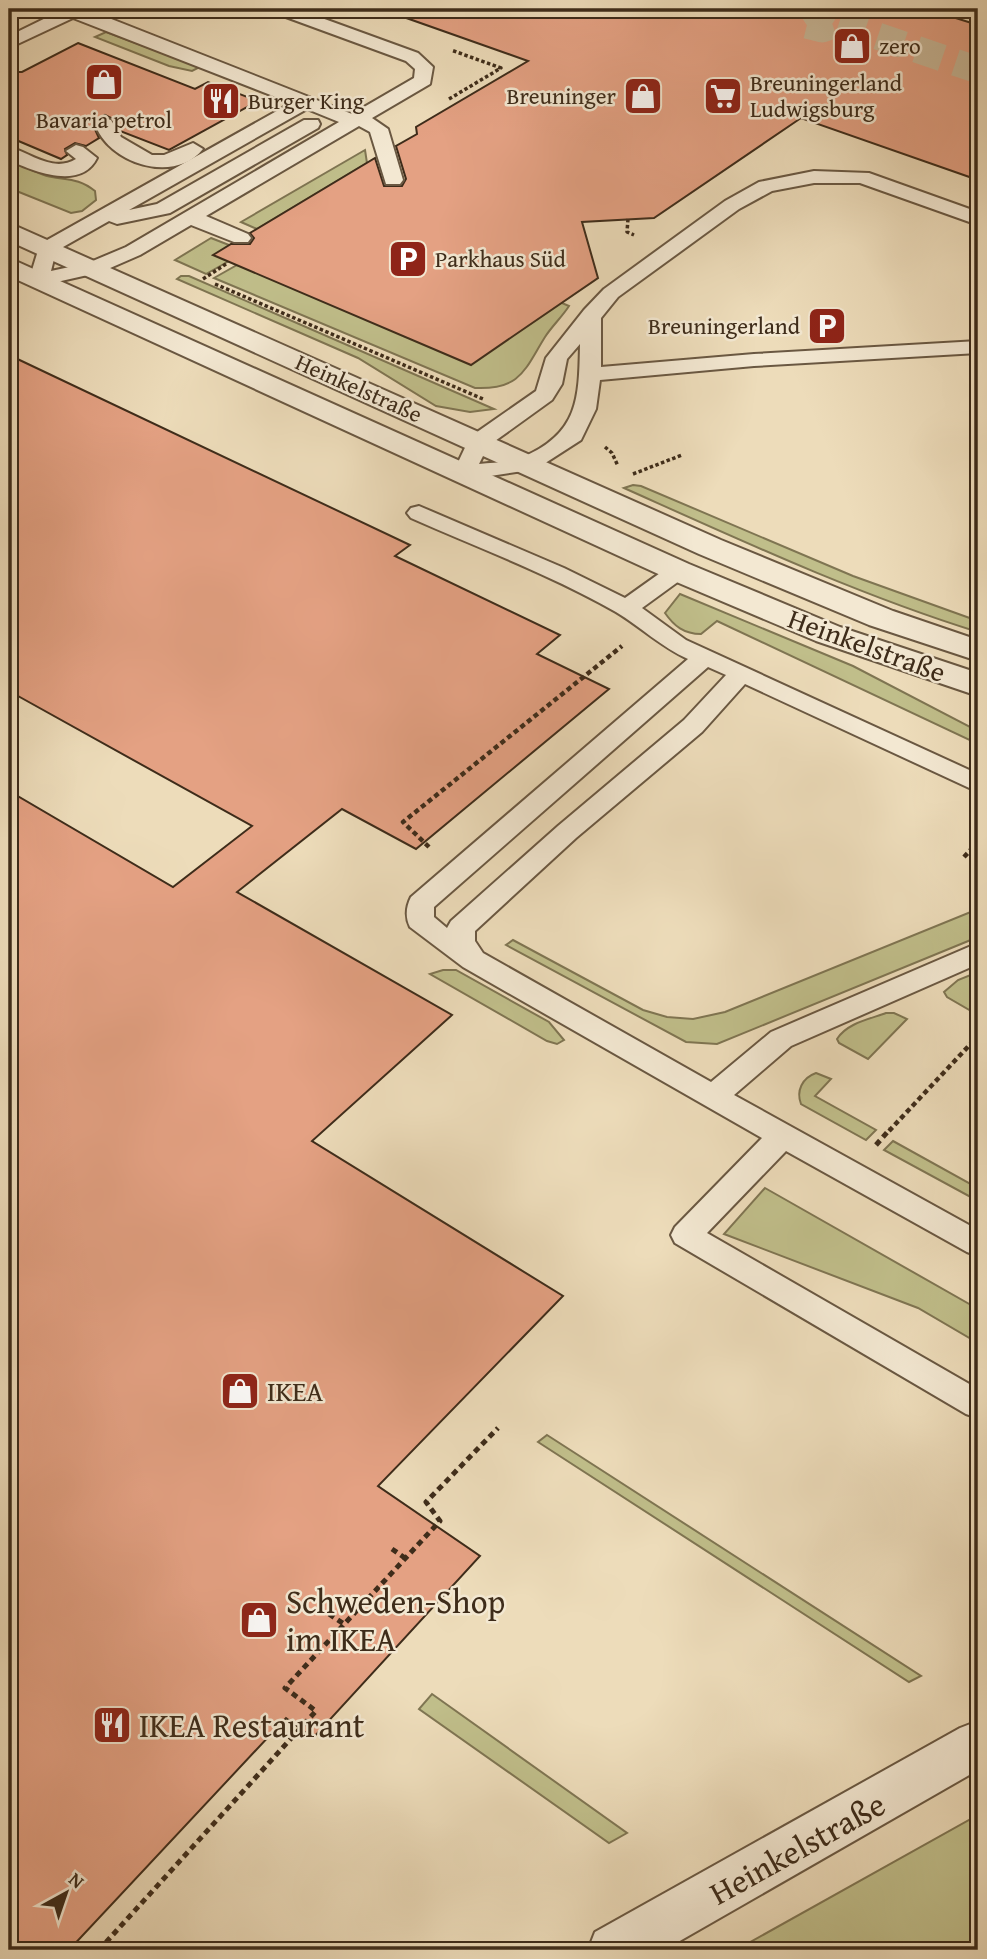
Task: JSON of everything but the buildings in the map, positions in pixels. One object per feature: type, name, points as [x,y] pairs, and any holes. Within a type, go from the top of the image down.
[{"type":"street","name":"Heinkelstraße","points":[[9,231],[710,547],[881,618],[978,651]]},
{"type":"street","name":"Heinkelstraße","points":[[9,266],[678,571],[828,634],[978,685]]},
{"type":"street","points":[[678,571],[710,547]]},
{"type":"street","name":"Heinkelstraße","points":[[614,1950],[978,1744]]},
{"type":"lane","points":[[281,9],[412,57],[424,67],[426,74],[423,80],[133,251],[94,268],[39,280],[47,248],[295,99]]},
{"type":"lane","points":[[306,9],[369,32],[373,43]]},
{"type":"lane","points":[[9,43],[71,10],[295,99],[379,129],[393,180]]},
{"type":"lane","points":[[104,124],[106,133],[115,143],[144,161],[158,163],[177,158],[295,99]]},
{"type":"lane","points":[[91,222],[163,209],[311,124]]},
{"type":"lane","points":[[9,153],[60,172],[76,168],[86,161],[83,154],[76,151]]},
{"type":"lane","points":[[464,473],[478,442],[544,395],[551,384],[557,358],[611,293],[732,205],[766,186],[814,177],[862,177],[978,219]]},
{"type":"lane","points":[[133,251],[163,209]]},
{"type":"lane","points":[[192,218],[242,238]]},
{"type":"lane","points":[[464,473],[528,464],[573,435],[585,409],[590,374],[591,314]]},
{"type":"lane","points":[[590,374],[754,360],[978,347]]},
{"type":"lane","points":[[419,513],[556,573],[626,608],[677,645],[743,673],[978,784]]},
{"type":"lane","points":[[626,608],[678,571]]},
{"type":"lane","points":[[705,657],[421,904],[420,920],[429,930],[473,960],[978,1244]]},
{"type":"lane","points":[[473,960],[461,942],[461,928],[566,832],[693,726],[743,673]]},
{"type":"lane","points":[[713,1097],[781,1039],[978,953]]},
{"type":"lane","points":[[782,1136],[685,1236],[978,1405]]},
{"type":"path","points":[[203,279],[226,265]]},
{"type":"path","points":[[627,475],[675,460],[682,455]]},
{"type":"path","points":[[964,857],[978,842]]},
{"type":"path","points":[[871,1152],[911,1105],[978,1036]]},
{"type":"path","points":[[100,1950],[316,1711],[285,1688],[440,1521],[426,1502],[498,1428]]},
{"type":"path","points":[[392,1549],[405,1559]]},
{"type":"path","points":[[329,1614],[344,1624]]},
{"type":"shaded area","points":[[106,32],[200,67],[192,71],[169,66],[95,37]]},
{"type":"shaded area","points":[[365,150],[367,163],[257,229],[241,222]]},
{"type":"shaded area","points":[[9,159],[41,174],[84,184],[95,191],[96,200],[82,211],[71,213],[9,188]]},
{"type":"shaded area","points":[[211,238],[229,245],[229,261],[206,274],[175,260]]},
{"type":"shaded area","points":[[237,265],[562,303],[569,306],[520,375],[503,385],[475,388],[214,278]]},
{"type":"shaded area","points":[[189,276],[494,409],[470,412],[436,406],[358,358],[177,279]]},
{"type":"shaded area","points":[[641,486],[853,576],[978,621],[978,632],[843,583],[624,488]]},
{"type":"shaded area","points":[[680,594],[853,666],[978,731],[978,744],[717,621],[701,634],[685,631],[665,613]]},
{"type":"shaded area","points":[[978,909],[978,937],[717,1044],[686,1042],[506,945],[513,940],[643,1010],[667,1017],[693,1019],[725,1012]]},
{"type":"shaded area","points":[[456,970],[549,1022],[564,1040],[557,1044],[547,1041],[430,974]]},
{"type":"shaded area","points":[[978,972],[978,1015],[947,997],[944,992],[958,980]]},
{"type":"shaded area","points":[[886,1013],[894,1013],[907,1019],[868,1059],[839,1043],[837,1039],[847,1029]]},
{"type":"shaded area","points":[[816,1073],[831,1079],[815,1096],[876,1130],[866,1140],[801,1104],[801,1086],[807,1078]]},
{"type":"shaded area","points":[[893,1141],[978,1188],[978,1201],[884,1150]]},
{"type":"shaded area","points":[[765,1188],[978,1309],[978,1343],[918,1308],[724,1234]]},
{"type":"shaded area","points":[[547,1435],[921,1676],[909,1682],[538,1442]]},
{"type":"shaded area","points":[[432,1694],[627,1833],[609,1843],[419,1709]]},
{"type":"shaded area","points":[[978,1815],[978,1950],[736,1950]]},
{"type":"tunnel","points":[[811,11],[833,14],[839,18],[839,23],[822,29],[802,24],[799,19],[811,11]]},
{"type":"tunnel","points":[[839,23],[978,70]]},
{"type":"place","name":"zero","points":[[852,46]]},
{"type":"place","name":"Bavaria petrol","points":[[104,82]]},
{"type":"place","name":"Breuninger","points":[[643,96]]},
{"type":"place","name":"Breuningerland Ludwigsburg","points":[[723,96]]},
{"type":"place","name":"Burger King","points":[[221,101]]},
{"type":"place","name":"Parkhaus Süd","points":[[408,259]]},
{"type":"place","name":"Breuningerland","points":[[827,326]]},
{"type":"place","name":"IKEA","points":[[240,1391]]},
{"type":"place","name":"Schweden-Shop im IKEA","points":[[259,1620]]},
{"type":"place","name":"IKEA Restaurant","points":[[112,1725]]}]
